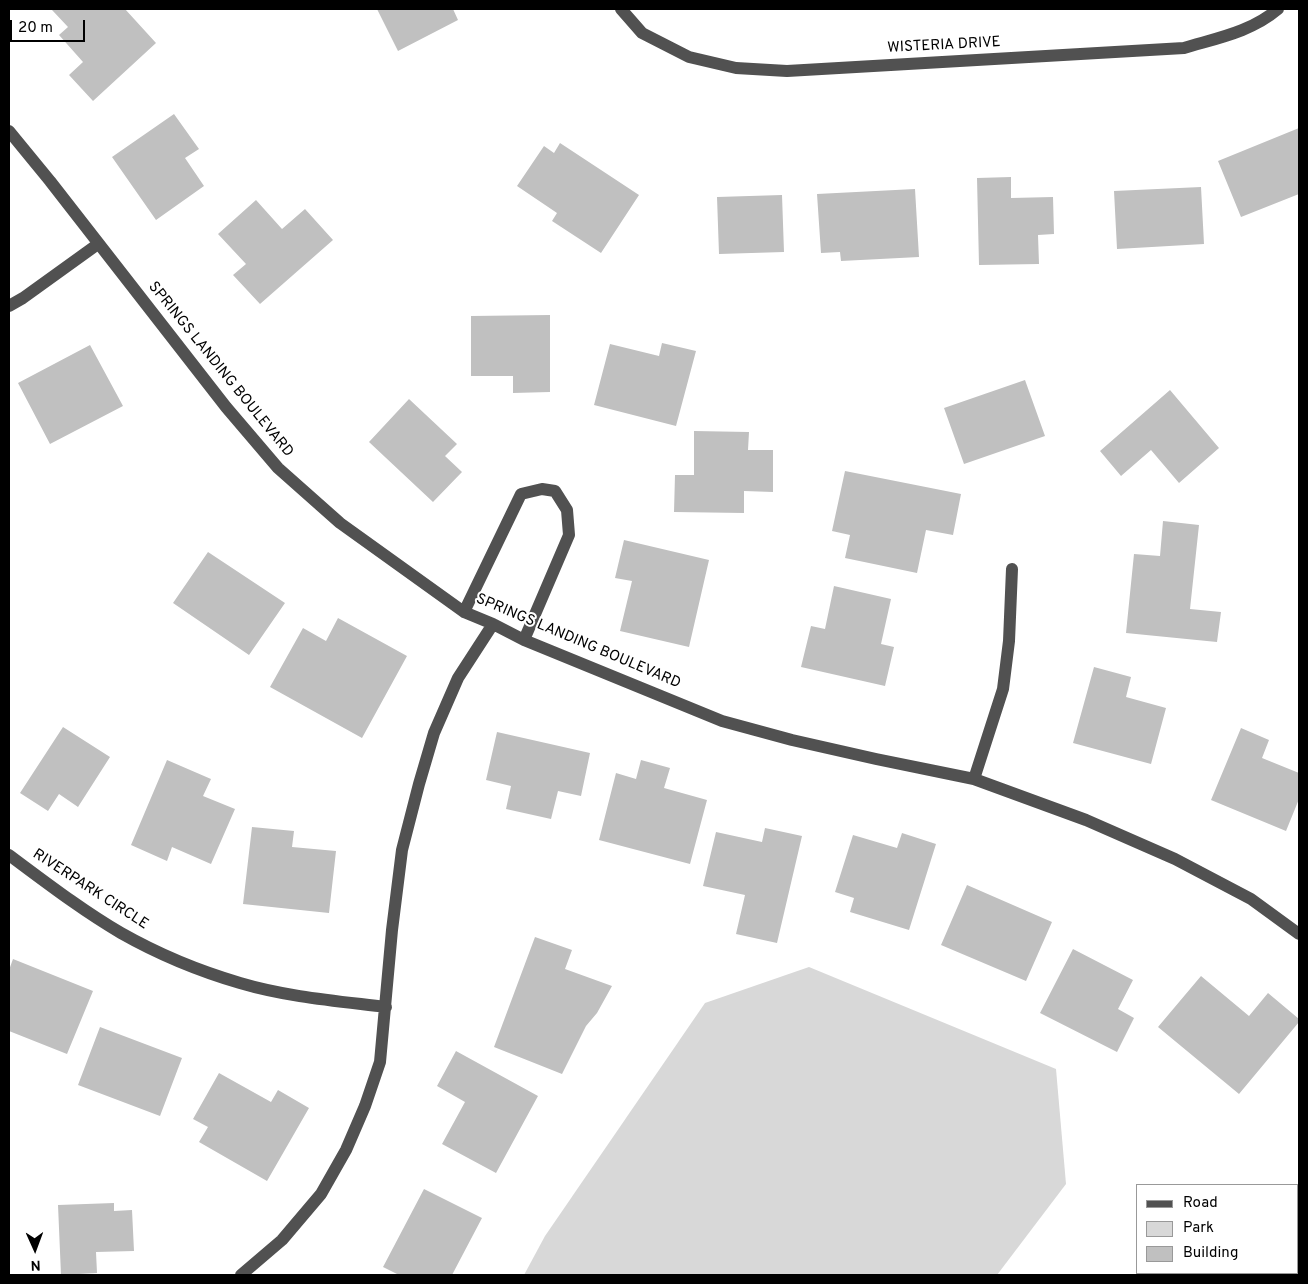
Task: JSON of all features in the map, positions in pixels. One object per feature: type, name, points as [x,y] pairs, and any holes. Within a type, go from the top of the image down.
[{"type":"street","name":"WISTERIA DRIVE","points":[[621,9],[642,33],[689,57],[736,68],[787,71],[1184,48],[1238,32],[1269,17],[1278,9]]},
{"type":"street","name":"SPRINGS LANDING BOULEVARD","points":[[9,131],[226,407],[278,468],[340,523],[464,612],[524,640],[722,721],[792,740],[974,779],[1086,820],[1175,859],[1250,899],[1299,934]]},
{"type":"street","points":[[9,306],[98,244]]},
{"type":"street","points":[[464,612],[521,494],[542,489],[555,491],[567,510],[569,535],[524,640]]},
{"type":"street","points":[[974,779],[1003,689],[1009,641],[1012,569]]},
{"type":"street","points":[[241,1275],[282,1240],[321,1194],[346,1150],[365,1106],[380,1062],[402,850],[421,776],[434,733],[458,678],[493,624]]},
{"type":"street","name":"RIVERPARK CIRCLE","points":[[9,855],[44,882],[121,933],[179,962],[241,983],[306,997],[386,1006]]},
{"type":"green space","points":[[809,967],[1056,1069],[1066,1184],[997,1275],[524,1275],[545,1236],[705,1003]]},
{"type":"building","points":[[53,9],[125,9],[156,43],[93,101],[69,75],[83,62],[59,35],[68,27]]},
{"type":"building","points":[[377,9],[453,9],[458,20],[398,51]]},
{"type":"building","points":[[174,114],[199,149],[185,158],[204,186],[156,220],[112,157]]},
{"type":"building","points":[[1299,128],[1299,194],[1241,217],[1218,161]]},
{"type":"building","points":[[560,143],[639,195],[601,253],[552,221],[557,213],[517,186],[544,146],[554,153]]},
{"type":"building","points":[[1011,177],[1011,198],[1053,197],[1054,234],[1038,235],[1039,264],[979,265],[977,178]]},
{"type":"building","points":[[1201,187],[1204,244],[1117,249],[1114,191]]},
{"type":"building","points":[[915,189],[919,257],[841,261],[840,252],[821,253],[817,194]]},
{"type":"building","points":[[782,195],[784,252],[719,254],[717,197]]},
{"type":"building","points":[[256,200],[282,229],[305,209],[333,240],[260,304],[233,275],[246,264],[218,234]]},
{"type":"building","points":[[550,315],[550,392],[513,393],[513,376],[471,376],[471,316]]},
{"type":"building","points":[[662,343],[696,351],[676,426],[594,405],[610,344],[659,356]]},
{"type":"building","points":[[90,345],[123,406],[50,444],[18,383]]},
{"type":"building","points":[[1025,380],[1045,436],[964,464],[944,408]]},
{"type":"building","points":[[1170,390],[1219,448],[1179,483],[1151,450],[1121,476],[1100,451]]},
{"type":"building","points":[[409,399],[457,444],[445,456],[462,472],[433,502],[369,442]]},
{"type":"building","points":[[694,431],[749,432],[748,450],[773,450],[773,492],[744,491],[744,513],[674,512],[675,475],[694,475]]},
{"type":"building","points":[[845,471],[961,494],[953,535],[926,530],[917,573],[845,558],[850,535],[832,531]]},
{"type":"building","points":[[1163,521],[1199,525],[1190,609],[1221,612],[1217,642],[1126,633],[1134,554],[1160,556]]},
{"type":"building","points":[[624,540],[709,560],[689,647],[620,631],[632,581],[615,578]]},
{"type":"building","points":[[208,552],[285,603],[249,655],[173,603]]},
{"type":"building","points":[[834,586],[891,599],[881,644],[894,647],[885,686],[801,667],[811,626],[825,629]]},
{"type":"building","points":[[338,618],[407,656],[362,738],[270,687],[303,628],[326,641]]},
{"type":"building","points":[[1094,667],[1131,677],[1126,697],[1166,708],[1151,764],[1073,743]]},
{"type":"building","points":[[63,727],[110,757],[78,807],[59,794],[48,811],[20,793]]},
{"type":"building","points":[[1241,728],[1269,740],[1262,758],[1299,773],[1299,799],[1286,831],[1211,800]]},
{"type":"building","points":[[497,732],[590,753],[581,796],[558,791],[551,819],[506,809],[511,786],[486,780]]},
{"type":"building","points":[[167,760],[211,779],[203,796],[235,809],[211,864],[172,847],[167,861],[131,845]]},
{"type":"building","points":[[641,760],[670,768],[664,788],[707,800],[690,864],[599,840],[616,773],[636,779]]},
{"type":"building","points":[[252,827],[294,831],[292,847],[336,851],[329,913],[243,904]]},
{"type":"building","points":[[765,828],[802,836],[777,943],[736,934],[745,895],[703,886],[716,832],[762,842]]},
{"type":"building","points":[[902,833],[936,844],[909,930],[850,912],[854,898],[835,892],[853,835],[897,848]]},
{"type":"building","points":[[967,885],[1052,922],[1026,981],[941,945]]},
{"type":"building","points":[[535,937],[572,950],[565,969],[612,986],[597,1013],[586,1026],[562,1074],[494,1047]]},
{"type":"building","points":[[1073,949],[1133,980],[1118,1009],[1134,1018],[1117,1052],[1040,1013]]},
{"type":"building","points":[[13,959],[93,991],[67,1054],[9,1031],[9,970]]},
{"type":"building","points":[[1201,976],[1249,1016],[1268,993],[1299,1019],[1299,1022],[1239,1094],[1158,1027]]},
{"type":"building","points":[[100,1027],[182,1058],[160,1116],[78,1085]]},
{"type":"building","points":[[456,1051],[538,1096],[496,1173],[442,1144],[465,1102],[437,1086]]},
{"type":"building","points":[[219,1073],[271,1102],[278,1090],[309,1108],[267,1181],[199,1142],[208,1127],[193,1119]]},
{"type":"building","points":[[424,1189],[482,1218],[452,1275],[399,1275],[383,1267]]},
{"type":"building","points":[[114,1203],[114,1211],[132,1210],[134,1251],[96,1252],[97,1273],[61,1275],[58,1205]]},
{"type":"building","points":[[1205,1274],[1234,1274],[1232,1275]]},
{"type":"building","points":[[1245,1274],[1267,1274],[1265,1275]]}]
